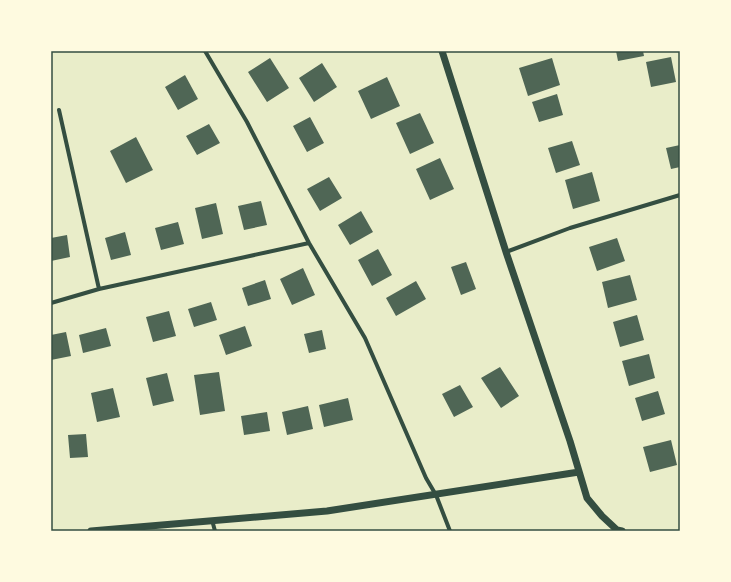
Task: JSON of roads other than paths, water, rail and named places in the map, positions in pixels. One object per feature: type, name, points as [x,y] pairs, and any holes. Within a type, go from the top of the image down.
[{"type":"street","points":[[205,51],[247,122],[308,244],[365,338],[426,478],[436,495],[450,531]]},
{"type":"street","points":[[442,51],[506,252],[568,434],[587,498],[602,516],[618,530],[622,531]]},
{"type":"street","points":[[59,110],[99,289]]},
{"type":"street","points":[[506,252],[570,228],[680,195]]},
{"type":"street","points":[[51,303],[99,289],[308,244]]},
{"type":"street","points":[[91,531],[327,511],[579,472]]},
{"type":"street","points":[[212,520],[215,531]]}]
